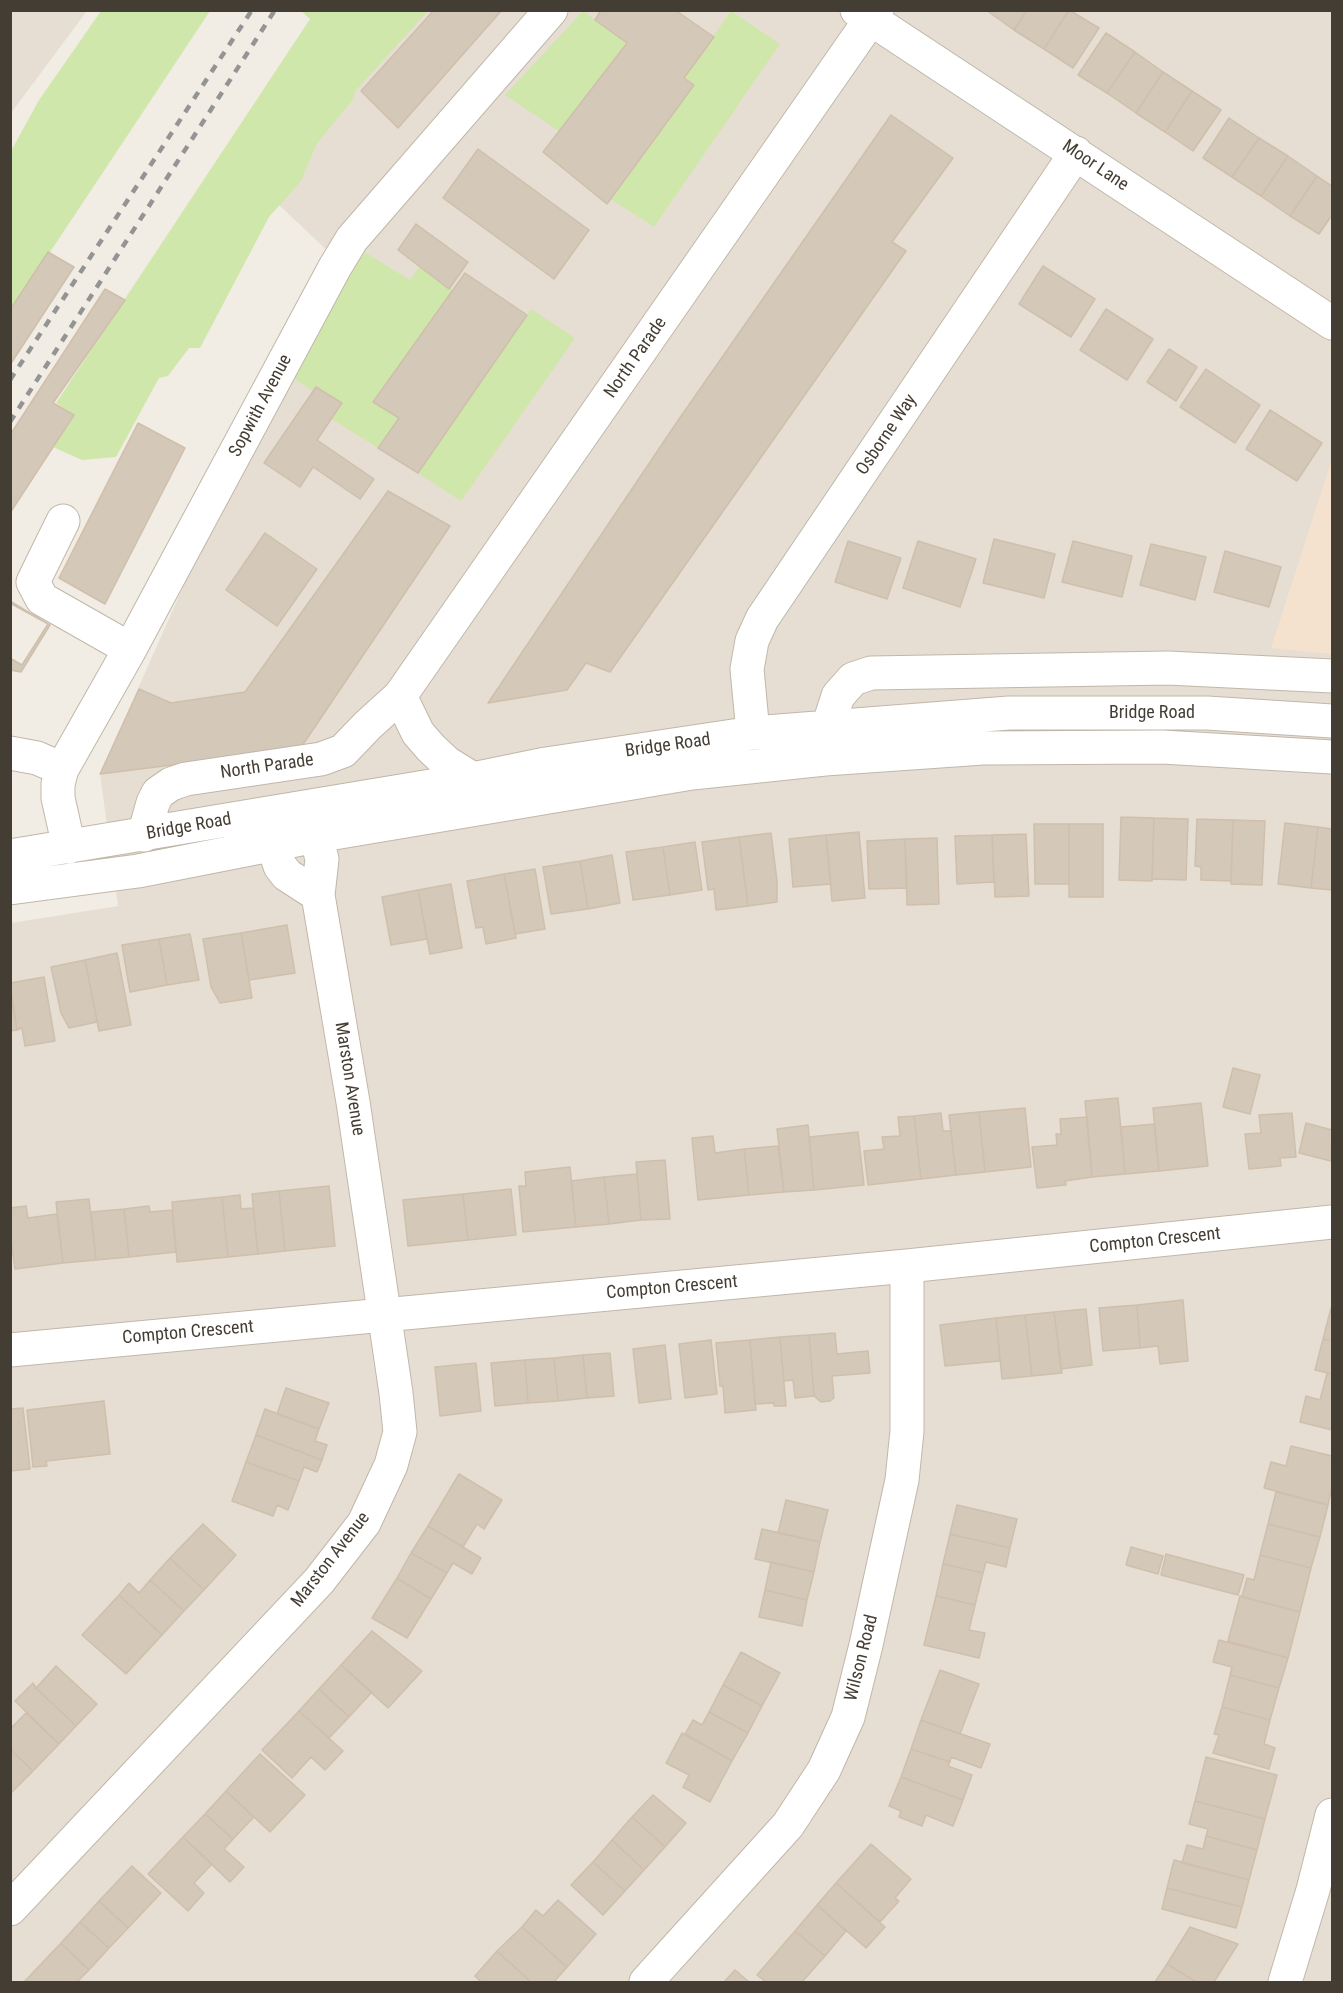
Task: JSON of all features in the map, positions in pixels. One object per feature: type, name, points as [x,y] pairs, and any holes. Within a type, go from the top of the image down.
[{"type":"street","name":"Sopwith Avenue","points":[[69,848],[58,798],[58,784],[62,769],[130,649],[352,239],[551,10]]},
{"type":"street","name":"Moor Lane","points":[[868,14],[1246,268],[1332,323]]},
{"type":"street","name":"North Parade","points":[[144,835],[158,793],[171,784],[186,779],[321,759],[343,751],[400,696],[868,14]]},
{"type":"street","name":"Osborne Way","points":[[753,733],[747,669],[752,641],[762,619],[1076,153]]},
{"type":"street","points":[[63,521],[33,582],[42,599],[130,649]]},
{"type":"street","points":[[828,727],[838,696],[854,679],[871,673],[1168,668],[1332,676]]},
{"type":"street","points":[[400,696],[418,733],[430,748],[447,763],[473,779]]},
{"type":"street","name":"Bridge Road","points":[[10,856],[473,779],[546,764],[753,733],[1009,713],[1207,713],[1332,721]]},
{"type":"street","name":"Bridge Road","points":[[10,888],[138,871],[316,836],[692,773],[825,759],[983,748],[1162,747],[1332,757]]},
{"type":"street","points":[[10,753],[37,758],[62,769]]},
{"type":"street","name":"Marston Avenue","points":[[10,1909],[319,1581],[364,1523],[391,1465],[400,1432],[353,1102],[318,895],[322,859],[310,820],[298,807]]},
{"type":"street","points":[[273,844],[280,866],[287,875],[318,895]]},
{"type":"street","name":"Compton Crescent","points":[[10,1350],[907,1266],[1332,1222]]},
{"type":"street","name":"Wilson Road","points":[[646,1983],[788,1826],[824,1770],[848,1717],[902,1480],[907,1431],[907,1266]]},
{"type":"street","points":[[1285,1983],[1313,1890],[1332,1815]]},
{"type":"shaded area","points":[[10,11],[87,11],[11,113]]},
{"type":"shaded area","points":[[349,11],[1332,11],[1332,1982],[11,1982],[11,923],[118,906],[100,774],[331,254],[245,173]]},
{"type":"shaded area","points":[[1332,459],[1332,654],[1271,648]]},
{"type":"green space","points":[[101,11],[210,11],[11,311],[11,151],[39,100]]},
{"type":"green space","points":[[301,11],[428,11],[356,90],[352,101],[317,143],[301,181],[269,217],[200,348],[189,348],[168,376],[159,378],[116,457],[82,460],[53,447],[74,415],[56,403],[310,19]]},
{"type":"green space","points":[[583,11],[627,43],[559,131],[505,95]]},
{"type":"green space","points":[[731,11],[780,44],[654,227],[611,199],[693,85],[684,78]]},
{"type":"green space","points":[[366,253],[410,280],[420,266],[453,290],[399,418],[378,448],[332,419],[342,403],[316,387],[313,391],[293,378],[351,269]]},
{"type":"green space","points":[[531,309],[575,338],[461,501],[418,473]]},
{"type":"building","points":[[434,10],[502,10],[398,128],[361,91]]},
{"type":"building","points":[[601,10],[675,10],[714,37],[684,78],[694,85],[607,204],[543,152],[627,43],[595,20]]},
{"type":"building","points":[[986,10],[1027,10],[1014,30]]},
{"type":"building","points":[[1027,10],[1069,10],[1044,49],[1014,30]]},
{"type":"building","points":[[1069,10],[1099,28],[1073,68],[1044,49]]},
{"type":"building","points":[[1106,33],[1135,52],[1107,93],[1078,75]]},
{"type":"building","points":[[1135,52],[1163,72],[1136,113],[1107,93]]},
{"type":"building","points":[[1163,72],[1192,91],[1165,132],[1136,113]]},
{"type":"building","points":[[1192,91],[1221,110],[1193,151],[1165,132]]},
{"type":"building","points":[[891,115],[953,158],[892,242],[906,251],[610,672],[586,663],[567,690],[488,703],[677,422]]},
{"type":"building","points":[[1229,118],[1259,138],[1232,177],[1203,158]]},
{"type":"building","points":[[1259,138],[1288,156],[1261,196],[1232,177]]},
{"type":"building","points":[[478,149],[589,230],[554,279],[443,198]]},
{"type":"building","points":[[1288,156],[1317,176],[1290,216],[1261,196]]},
{"type":"building","points":[[1317,176],[1332,186],[1332,215],[1319,234],[1290,216]]},
{"type":"building","points":[[416,224],[468,262],[449,289],[398,250]]},
{"type":"building","points":[[48,252],[74,267],[10,365],[10,310]]},
{"type":"building","points":[[1043,266],[1095,299],[1071,337],[1019,304]]},
{"type":"building","points":[[465,273],[527,315],[418,473],[378,448],[399,418],[373,402]]},
{"type":"building","points":[[105,289],[125,300],[53,403],[74,415],[10,513],[10,435]]},
{"type":"building","points":[[1106,309],[1153,339],[1127,380],[1080,350]]},
{"type":"building","points":[[1169,349],[1197,367],[1176,401],[1147,382]]},
{"type":"building","points":[[1206,369],[1260,405],[1235,443],[1180,407]]},
{"type":"building","points":[[316,387],[342,403],[317,440],[374,479],[360,499],[313,467],[300,487],[264,463]]},
{"type":"building","points":[[1270,410],[1322,443],[1297,481],[1246,449]]},
{"type":"building","points":[[138,423],[185,448],[105,604],[59,578]]},
{"type":"building","points":[[388,491],[450,526],[300,749],[100,774],[139,689],[171,703],[245,692]]},
{"type":"building","points":[[265,533],[317,569],[277,626],[226,590]]},
{"type":"building","points":[[994,539],[1055,554],[1044,598],[983,583]]},
{"type":"building","points":[[848,541],[901,558],[887,599],[835,582]]},
{"type":"building","points":[[918,541],[976,559],[960,607],[903,588]]},
{"type":"building","points":[[1073,541],[1132,556],[1122,597],[1062,582]]},
{"type":"building","points":[[1151,544],[1206,557],[1195,600],[1140,585]]},
{"type":"building","points":[[1225,551],[1281,567],[1269,607],[1214,592]]},
{"type":"building","points":[[10,601],[48,624],[22,665],[10,658]]},
{"type":"building","points":[[10,603],[50,625],[21,672],[10,670]]},
{"type":"building","points":[[1121,817],[1154,818],[1152,881],[1119,880]]},
{"type":"building","points":[[1154,818],[1188,819],[1186,880],[1152,879]]},
{"type":"building","points":[[1197,819],[1233,820],[1231,881],[1201,880],[1201,867],[1195,866]]},
{"type":"building","points":[[1233,820],[1265,821],[1262,885],[1231,884]]},
{"type":"building","points":[[1285,823],[1318,827],[1311,888],[1278,884]]},
{"type":"building","points":[[1034,824],[1069,824],[1069,884],[1035,884]]},
{"type":"building","points":[[1069,824],[1103,824],[1103,897],[1069,897]]},
{"type":"building","points":[[1318,827],[1332,829],[1332,890],[1311,888]]},
{"type":"building","points":[[859,832],[865,898],[832,901],[826,835]]},
{"type":"building","points":[[771,833],[777,881],[777,902],[748,906],[739,837]]},
{"type":"building","points":[[1026,834],[1029,896],[995,897],[992,835]]},
{"type":"building","points":[[826,835],[831,884],[793,887],[789,839]]},
{"type":"building","points":[[992,835],[994,882],[957,884],[955,836]]},
{"type":"building","points":[[739,837],[748,906],[716,910],[714,889],[708,890],[702,842]]},
{"type":"building","points":[[937,838],[939,904],[907,905],[905,839]]},
{"type":"building","points":[[905,839],[907,888],[869,889],[867,841]]},
{"type":"building","points":[[695,842],[702,890],[670,895],[663,847]]},
{"type":"building","points":[[663,847],[670,895],[633,900],[626,852]]},
{"type":"building","points":[[612,855],[620,903],[588,909],[580,861]]},
{"type":"building","points":[[580,861],[588,909],[551,914],[543,867]]},
{"type":"building","points":[[535,869],[545,929],[515,934],[504,874]]},
{"type":"building","points":[[504,874],[516,938],[486,944],[483,927],[476,928],[467,881]]},
{"type":"building","points":[[451,884],[462,948],[430,954],[418,890]]},
{"type":"building","points":[[418,890],[427,939],[391,945],[382,897]]},
{"type":"building","points":[[287,925],[295,973],[249,980],[241,933]]},
{"type":"building","points":[[241,933],[252,998],[220,1003],[211,987],[203,939]]},
{"type":"building","points":[[190,934],[199,980],[167,985],[159,939]]},
{"type":"building","points":[[159,939],[167,985],[130,992],[122,945]]},
{"type":"building","points":[[117,953],[131,1025],[99,1031],[85,960]]},
{"type":"building","points":[[85,960],[97,1022],[69,1028],[61,1013],[51,967]]},
{"type":"building","points":[[44,977],[55,1041],[25,1046],[22,1028],[17,1030],[10,983]]},
{"type":"building","points":[[10,990],[17,1030],[10,1031]]},
{"type":"building","points":[[1233,1068],[1260,1075],[1250,1114],[1223,1107]]},
{"type":"building","points":[[1118,1098],[1125,1174],[1092,1177],[1085,1101]]},
{"type":"building","points":[[1201,1103],[1208,1166],[1159,1171],[1153,1108]]},
{"type":"building","points":[[1025,1108],[1031,1167],[985,1172],[979,1112]]},
{"type":"building","points":[[979,1112],[985,1172],[956,1175],[949,1115]]},
{"type":"building","points":[[941,1113],[943,1131],[951,1131],[956,1175],[921,1179],[914,1116]]},
{"type":"building","points":[[1292,1113],[1296,1157],[1280,1158],[1281,1166],[1249,1169],[1245,1134],[1261,1133],[1259,1115]]},
{"type":"building","points":[[914,1116],[921,1179],[868,1185],[864,1151],[884,1149],[882,1137],[900,1136],[898,1117]]},
{"type":"building","points":[[1087,1117],[1092,1177],[1065,1181],[1066,1185],[1037,1188],[1032,1147],[1057,1145],[1056,1134],[1061,1134],[1060,1119]]},
{"type":"building","points":[[1306,1123],[1332,1130],[1331,1161],[1299,1153]]},
{"type":"building","points":[[1154,1124],[1159,1171],[1125,1174],[1121,1127]]},
{"type":"building","points":[[808,1125],[814,1190],[784,1192],[777,1129]]},
{"type":"building","points":[[858,1132],[864,1185],[814,1190],[809,1137]]},
{"type":"building","points":[[713,1136],[715,1153],[744,1149],[749,1195],[698,1200],[692,1138]]},
{"type":"building","points":[[778,1146],[784,1192],[749,1195],[744,1149]]},
{"type":"building","points":[[665,1160],[670,1219],[641,1220],[636,1162]]},
{"type":"building","points":[[570,1167],[576,1227],[523,1232],[519,1186],[526,1186],[525,1172]]},
{"type":"building","points":[[637,1174],[641,1220],[609,1224],[604,1177]]},
{"type":"building","points":[[604,1177],[609,1224],[576,1227],[571,1181]]},
{"type":"building","points":[[329,1186],[335,1246],[285,1251],[279,1191]]},
{"type":"building","points":[[511,1189],[516,1235],[468,1240],[463,1194]]},
{"type":"building","points":[[279,1191],[285,1251],[258,1254],[252,1194]]},
{"type":"building","points":[[463,1194],[468,1240],[408,1246],[403,1200]]},
{"type":"building","points":[[240,1195],[241,1209],[253,1208],[258,1254],[228,1257],[222,1197]]},
{"type":"building","points":[[222,1197],[228,1257],[177,1262],[172,1202]]},
{"type":"building","points":[[89,1199],[96,1260],[63,1263],[56,1202]]},
{"type":"building","points":[[26,1206],[28,1218],[57,1214],[63,1263],[15,1269],[10,1233],[10,1208]]},
{"type":"building","points":[[149,1206],[150,1212],[172,1210],[176,1252],[129,1257],[124,1209]]},
{"type":"building","points":[[124,1209],[129,1257],[96,1260],[91,1212]]},
{"type":"building","points":[[1183,1300],[1188,1361],[1160,1364],[1158,1346],[1140,1348],[1137,1305]]},
{"type":"building","points":[[1137,1305],[1140,1348],[1103,1351],[1099,1308]]},
{"type":"building","points":[[1086,1309],[1092,1365],[1061,1369],[1054,1312]]},
{"type":"building","points":[[1332,1309],[1332,1341],[1323,1339]]},
{"type":"building","points":[[1054,1312],[1062,1373],[1032,1376],[1025,1315]]},
{"type":"building","points":[[1025,1315],[1032,1376],[1002,1379],[996,1318]]},
{"type":"building","points":[[996,1318],[1000,1361],[945,1366],[940,1325]]},
{"type":"building","points":[[835,1333],[837,1354],[868,1351],[870,1373],[832,1376],[834,1398],[821,1402],[814,1396],[809,1335]]},
{"type":"building","points":[[809,1335],[814,1396],[795,1398],[793,1380],[784,1381],[780,1337]]},
{"type":"building","points":[[780,1337],[786,1406],[774,1406],[774,1403],[755,1404],[750,1340]]},
{"type":"building","points":[[1323,1339],[1332,1341],[1332,1374],[1315,1370]]},
{"type":"building","points":[[711,1340],[717,1394],[685,1398],[679,1344]]},
{"type":"building","points":[[750,1340],[756,1410],[725,1413],[716,1343]]},
{"type":"building","points":[[665,1345],[671,1399],[639,1403],[633,1349]]},
{"type":"building","points":[[610,1353],[614,1396],[587,1398],[583,1355]]},
{"type":"building","points":[[583,1355],[587,1398],[558,1401],[554,1358]]},
{"type":"building","points":[[554,1358],[558,1401],[528,1403],[525,1360]]},
{"type":"building","points":[[525,1360],[528,1403],[495,1406],[491,1363]]},
{"type":"building","points":[[476,1363],[481,1411],[440,1416],[435,1367]]},
{"type":"building","points":[[1327,1373],[1332,1374],[1332,1430],[1300,1422],[1306,1396],[1320,1400]]},
{"type":"building","points":[[286,1388],[329,1403],[319,1429],[277,1414]]},
{"type":"building","points":[[104,1401],[110,1454],[46,1461],[47,1466],[33,1467],[27,1410]]},
{"type":"building","points":[[23,1408],[30,1469],[10,1471],[10,1409]]},
{"type":"building","points":[[265,1409],[319,1429],[315,1441],[327,1445],[322,1460],[256,1435]]},
{"type":"building","points":[[256,1435],[322,1460],[317,1472],[304,1467],[299,1481],[246,1462]]},
{"type":"building","points":[[1291,1446],[1332,1456],[1332,1487],[1328,1505],[1264,1488],[1271,1462],[1286,1466]]},
{"type":"building","points":[[246,1462],[299,1481],[288,1510],[277,1505],[273,1516],[232,1501]]},
{"type":"building","points":[[459,1474],[502,1500],[484,1529],[477,1524],[463,1547],[428,1526]]},
{"type":"building","points":[[1276,1492],[1328,1505],[1320,1537],[1268,1524]]},
{"type":"building","points":[[786,1500],[828,1510],[820,1542],[778,1533]]},
{"type":"building","points":[[957,1505],[1017,1519],[1010,1548],[950,1534]]},
{"type":"building","points":[[203,1524],[236,1555],[204,1590],[170,1558]]},
{"type":"building","points":[[1268,1524],[1320,1537],[1311,1568],[1260,1555]]},
{"type":"building","points":[[428,1526],[481,1558],[472,1574],[453,1563],[447,1573],[411,1553]]},
{"type":"building","points":[[762,1529],[820,1542],[814,1572],[755,1559]]},
{"type":"building","points":[[950,1534],[1010,1548],[1006,1567],[986,1562],[983,1573],[943,1564]]},
{"type":"building","points":[[1131,1547],[1163,1556],[1158,1574],[1126,1565]]},
{"type":"building","points":[[411,1553],[447,1573],[431,1599],[397,1578]]},
{"type":"building","points":[[1166,1554],[1244,1575],[1238,1595],[1161,1575]]},
{"type":"building","points":[[1260,1555],[1311,1568],[1300,1612],[1242,1597],[1247,1578],[1254,1580]]},
{"type":"building","points":[[170,1558],[204,1590],[184,1611],[150,1580]]},
{"type":"building","points":[[771,1562],[814,1572],[807,1600],[765,1590]]},
{"type":"building","points":[[943,1564],[983,1573],[975,1605],[936,1596]]},
{"type":"building","points":[[397,1578],[431,1599],[407,1638],[372,1618]]},
{"type":"building","points":[[150,1580],[184,1611],[162,1635],[119,1595],[129,1583],[139,1593]]},
{"type":"building","points":[[765,1590],[807,1600],[802,1626],[759,1617]]},
{"type":"building","points":[[119,1595],[162,1635],[126,1674],[82,1635]]},
{"type":"building","points":[[936,1596],[975,1605],[969,1630],[985,1633],[979,1658],[924,1645]]},
{"type":"building","points":[[1240,1596],[1300,1612],[1288,1658],[1228,1641]]},
{"type":"building","points":[[372,1631],[422,1671],[388,1708],[341,1665]]},
{"type":"building","points":[[1219,1640],[1288,1658],[1279,1688],[1230,1675],[1232,1667],[1213,1662]]},
{"type":"building","points":[[741,1652],[780,1673],[762,1706],[723,1685]]},
{"type":"building","points":[[341,1665],[372,1692],[349,1717],[319,1689]]},
{"type":"building","points":[[56,1666],[97,1704],[76,1726],[36,1688]]},
{"type":"building","points":[[940,1670],[979,1684],[960,1734],[921,1720]]},
{"type":"building","points":[[1230,1675],[1279,1688],[1270,1720],[1222,1707]]},
{"type":"building","points":[[33,1683],[76,1726],[59,1744],[15,1701]]},
{"type":"building","points":[[723,1685],[762,1706],[748,1733],[709,1712]]},
{"type":"building","points":[[319,1689],[349,1717],[329,1738],[299,1711]]},
{"type":"building","points":[[1222,1707],[1270,1720],[1264,1744],[1275,1748],[1269,1769],[1213,1753],[1219,1735],[1214,1734]]},
{"type":"building","points":[[299,1711],[343,1751],[325,1770],[311,1757],[292,1778],[262,1750]]},
{"type":"building","points":[[709,1712],[748,1733],[732,1761],[685,1734],[693,1720],[702,1725]]},
{"type":"building","points":[[26,1713],[59,1744],[33,1771],[10,1749],[10,1729]]},
{"type":"building","points":[[921,1720],[990,1744],[981,1768],[951,1757],[950,1762],[911,1749]]},
{"type":"building","points":[[682,1733],[732,1761],[710,1802],[683,1787],[689,1775],[666,1763]]},
{"type":"building","points":[[10,1749],[33,1771],[10,1794]]},
{"type":"building","points":[[911,1749],[950,1762],[948,1766],[972,1775],[963,1800],[901,1777]]},
{"type":"building","points":[[260,1754],[305,1795],[270,1832],[226,1791]]},
{"type":"building","points":[[1206,1757],[1277,1775],[1265,1819],[1195,1801]]},
{"type":"building","points":[[901,1777],[963,1800],[953,1826],[926,1815],[922,1826],[899,1817],[901,1811],[889,1806]]},
{"type":"building","points":[[226,1791],[254,1817],[233,1839],[205,1814]]},
{"type":"building","points":[[653,1795],[686,1823],[665,1847],[632,1817]]},
{"type":"building","points":[[1195,1801],[1265,1819],[1257,1850],[1206,1836],[1208,1829],[1189,1824]]},
{"type":"building","points":[[205,1814],[233,1839],[224,1849],[244,1867],[230,1882],[183,1837]]},
{"type":"building","points":[[632,1817],[665,1847],[644,1870],[612,1840]]},
{"type":"building","points":[[1206,1836],[1257,1850],[1249,1880],[1182,1863],[1187,1845],[1203,1849]]},
{"type":"building","points":[[183,1837],[212,1864],[194,1883],[204,1893],[188,1911],[148,1874]]},
{"type":"building","points":[[612,1840],[644,1870],[625,1891],[593,1862]]},
{"type":"building","points":[[871,1844],[911,1879],[895,1898],[899,1901],[880,1922],[836,1883]]},
{"type":"building","points":[[1174,1860],[1249,1880],[1242,1907],[1167,1888]]},
{"type":"building","points":[[593,1862],[625,1891],[603,1915],[571,1885]]},
{"type":"building","points":[[132,1866],[161,1893],[128,1928],[99,1901]]},
{"type":"building","points":[[836,1883],[885,1927],[866,1948],[817,1905]]},
{"type":"building","points":[[1167,1888],[1242,1907],[1236,1928],[1162,1909]]},
{"type":"building","points":[[558,1900],[596,1934],[567,1967],[522,1927],[536,1910],[543,1916]]},
{"type":"building","points":[[99,1901],[128,1928],[109,1948],[80,1922]]},
{"type":"building","points":[[817,1905],[846,1931],[825,1956],[795,1931]]},
{"type":"building","points":[[80,1922],[109,1948],[89,1970],[61,1943]]},
{"type":"building","points":[[522,1927],[567,1967],[554,1982],[531,1982],[497,1951]]},
{"type":"building","points":[[1190,1927],[1238,1944],[1214,1982],[1196,1982],[1167,1964]]},
{"type":"building","points":[[795,1931],[825,1956],[802,1982],[766,1982],[757,1975]]},
{"type":"building","points":[[61,1943],[89,1970],[77,1982],[24,1982]]},
{"type":"building","points":[[497,1951],[531,1982],[481,1982],[475,1976]]},
{"type":"building","points":[[1167,1964],[1196,1982],[1155,1982]]},
{"type":"building","points":[[735,1970],[749,1982],[724,1982]]},
{"type":"railway","points":[[10,380],[252,10]]},
{"type":"railway","points":[[10,422],[275,10]]}]
